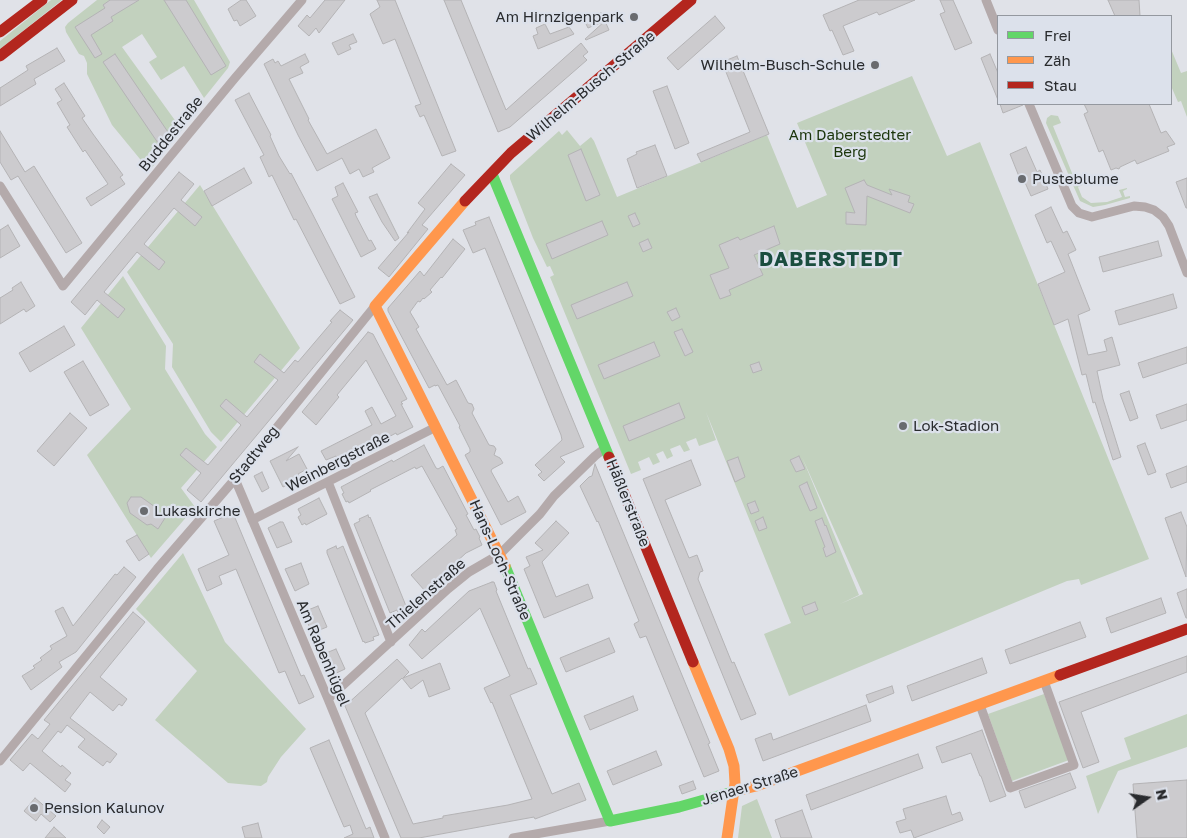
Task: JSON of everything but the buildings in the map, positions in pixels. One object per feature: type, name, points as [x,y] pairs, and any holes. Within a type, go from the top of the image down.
[{"type":"street","points":[[0,32],[42,0]]},
{"type":"street","points":[[0,56],[72,0]]},
{"type":"street","name":"Buddestraße","points":[[0,186],[63,286],[302,0]]},
{"type":"street","name":"Wilhelm-Busch-Straße","points":[[492,174],[511,153],[691,0]]},
{"type":"street","points":[[986,0],[997,28]]},
{"type":"street","points":[[1029,105],[1072,206],[1079,212],[1092,216],[1134,206],[1154,210],[1163,217],[1169,226],[1187,273]]},
{"type":"street","name":"Stadtweg","points":[[0,761],[157,569],[235,479],[375,306],[461,206],[492,174]]},
{"type":"street","name":"Häßlerstraße","points":[[492,174],[729,749],[734,766],[734,792],[727,838]]},
{"type":"street","name":"Hans-Loch-Straße","points":[[375,306],[500,554],[610,820]]},
{"type":"street","name":"Weinbergstraße","points":[[252,520],[436,427]]},
{"type":"street","name":"Thielenstraße","points":[[328,699],[469,572],[500,554],[540,514],[554,496],[605,448]]},
{"type":"street","name":"Am Rabenhügel","points":[[235,479],[385,838]]},
{"type":"street","points":[[328,482],[392,642]]},
{"type":"street","name":"Jenaer Straße","points":[[513,838],[680,807],[734,792],[790,774],[1187,629]]},
{"type":"street","points":[[980,705],[1010,788],[1074,765],[1044,681]]},
{"type":"green space","points":[[51,0],[62,0],[0,49],[0,41]]},
{"type":"green space","points":[[97,0],[194,0],[230,62],[228,68],[204,98],[184,66],[161,80],[149,62],[157,57],[142,34],[122,47],[182,130],[150,170],[112,125],[87,74],[87,63],[84,56],[79,54],[66,32],[65,27],[68,23]]},
{"type":"green space","points":[[1172,51],[1181,73],[1187,71],[1187,117],[1181,101],[1178,102],[1172,88]]},
{"type":"green space","name":"Am Daberstedter Berg","points":[[912,76],[947,156],[980,142],[1149,559],[1081,585],[1079,579],[1067,581],[789,696],[764,634],[791,623],[706,412],[716,440],[699,446],[696,438],[686,442],[690,450],[684,452],[680,445],[670,449],[673,456],[667,459],[663,451],[656,454],[660,462],[653,465],[649,457],[638,462],[641,470],[631,474],[550,277],[554,275],[550,266],[547,267],[533,238],[510,175],[559,131],[562,135],[567,130],[580,146],[591,137],[594,141],[617,197],[767,135],[797,208],[827,195],[797,123]],"holes":[[[802,457],[863,594],[840,604],[859,595]]]},
{"type":"green space","points":[[1051,115],[1058,116],[1061,123],[1053,126],[1074,178],[1082,175],[1085,184],[1078,187],[1082,197],[1091,203],[1107,202],[1122,197],[1119,190],[1127,188],[1123,191],[1125,197],[1130,196],[1130,198],[1093,207],[1080,201],[1046,123],[1047,118]]},
{"type":"green space","points":[[200,185],[300,348],[221,442],[211,432],[172,367],[173,344],[127,272]]},
{"type":"green space","points":[[123,276],[166,346],[165,369],[205,434],[217,447],[181,488],[195,507],[151,558],[87,455],[131,409],[81,328]]},
{"type":"green space","points":[[183,553],[225,642],[306,729],[281,757],[268,777],[267,782],[261,786],[228,783],[155,720],[197,671],[136,609]]},
{"type":"green space","points":[[1044,694],[1069,760],[1012,781],[988,714]]},
{"type":"green space","points":[[1187,714],[1187,747],[1118,771],[1098,814],[1086,776],[1131,759],[1124,738]]},
{"type":"green space","points":[[757,799],[772,838],[738,838],[742,806]]},
{"type":"traffic: fast","points":[[492,174],[609,457]]},
{"type":"traffic: fast","points":[[505,566],[610,821],[679,807],[740,790]]},
{"type":"traffic: slow","points":[[465,201],[375,306],[505,566]]},
{"type":"traffic: slow","points":[[693,662],[729,749],[734,766],[735,783],[727,838]]},
{"type":"traffic: slow","points":[[740,790],[756,786],[1060,675]]},
{"type":"traffic: jam","points":[[0,32],[42,0]]},
{"type":"traffic: jam","points":[[0,56],[72,0]]},
{"type":"traffic: jam","points":[[465,201],[511,153],[691,0]]},
{"type":"traffic: jam","points":[[609,457],[693,662]]},
{"type":"traffic: jam","points":[[1060,675],[1187,629]]},
{"type":"place","name":"Am Hirnzigenpark","points":[[634,17]]},
{"type":"place","name":"Wilhelm-Busch-Schule","points":[[875,65]]},
{"type":"place","name":"Pusteblume","points":[[1022,179]]},
{"type":"place","name":"Lok-Stadion","points":[[903,426]]},
{"type":"place","name":"Lukaskirche","points":[[144,511]]},
{"type":"place","name":"Pension Kalunov","points":[[34,808]]},
{"type":"district","name":"DABERSTEDT","points":[[831,260]]}]
